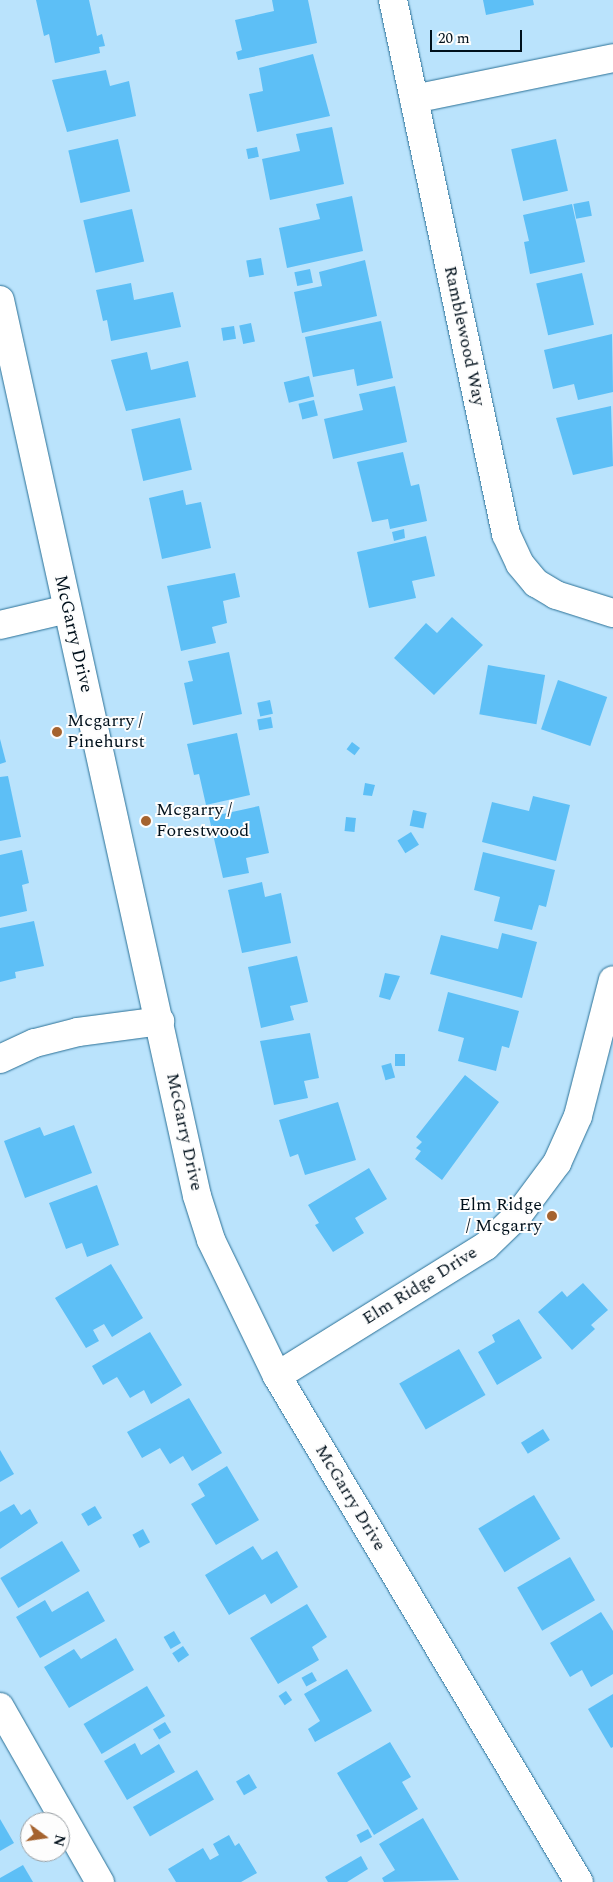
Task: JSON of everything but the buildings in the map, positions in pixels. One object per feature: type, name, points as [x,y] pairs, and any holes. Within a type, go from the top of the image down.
[{"type":"street","name":"Ramblewood Way","points":[[393,0],[506,534],[520,564],[536,583],[556,595],[613,612]]},
{"type":"street","points":[[414,99],[613,58]]},
{"type":"street","name":"McGarry Drive","points":[[0,300],[197,1196],[212,1240],[277,1376],[579,1882]]},
{"type":"street","points":[[0,625],[67,609]]},
{"type":"street","name":"Elm Ridge Drive","points":[[277,1376],[486,1246],[519,1214],[557,1163],[578,1116],[602,1071],[613,980]]},
{"type":"street","points":[[0,1059],[36,1043],[78,1032],[160,1021]]},
{"type":"street","points":[[0,1707],[100,1882]]},
{"type":"place","name":"Mcgarry / Pinehurst","points":[[57,732]]},
{"type":"place","name":"Mcgarry / Forestwood","points":[[146,821]]},
{"type":"place","name":"Elm Ridge / Mcgarry","points":[[552,1216]]}]
